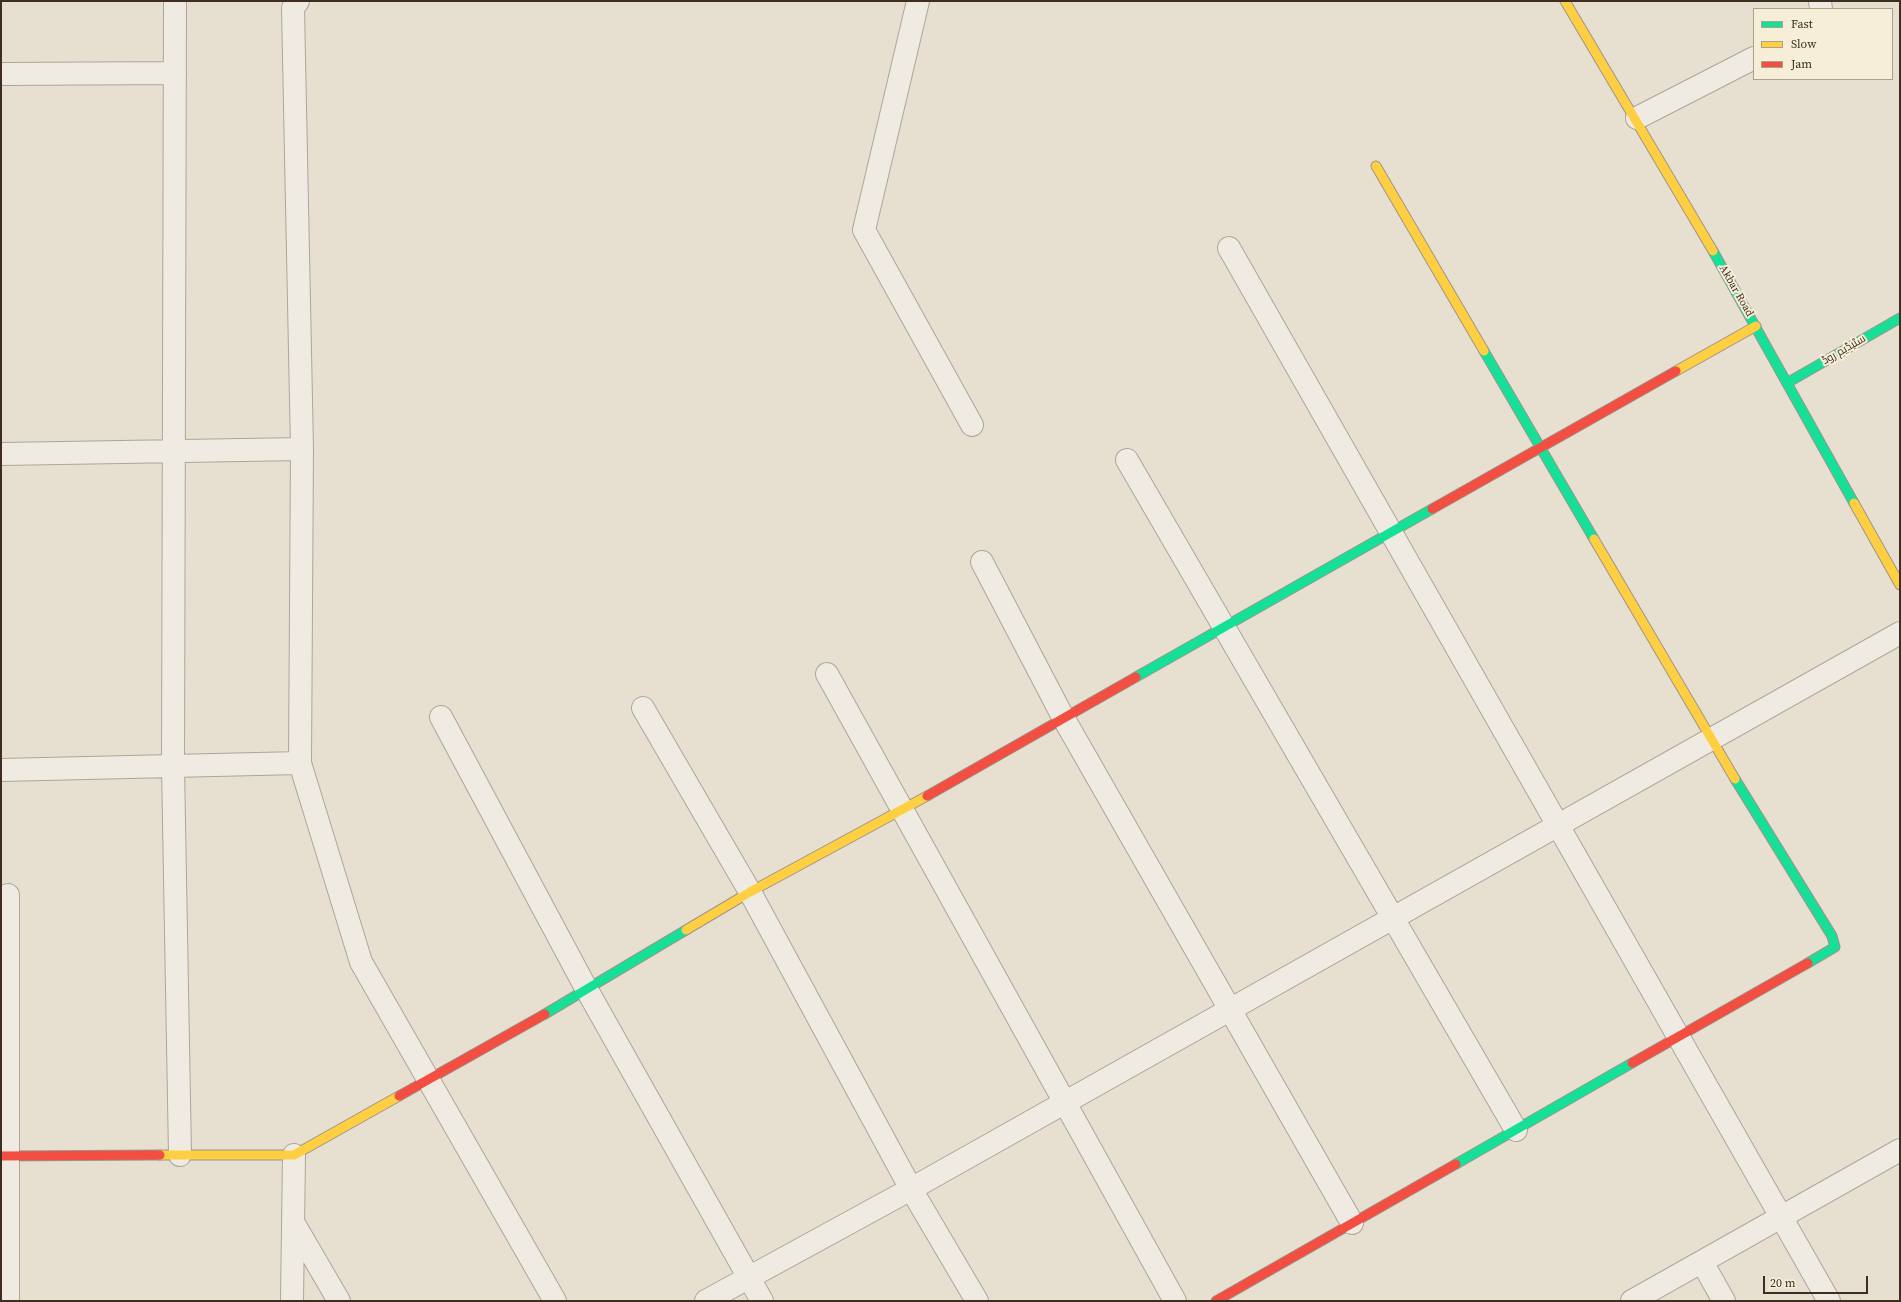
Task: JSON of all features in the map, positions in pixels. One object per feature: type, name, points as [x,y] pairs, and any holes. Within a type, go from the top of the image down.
[{"type":"street","points":[[175,1],[173,766],[180,1155]]},
{"type":"street","points":[[298,1],[293,8],[302,449],[300,763],[361,962],[555,1301]]},
{"type":"street","points":[[918,1],[864,230],[972,425]]},
{"type":"street","name":"Akbar Road","points":[[1564,1],[1637,118],[1756,326],[1900,585]]},
{"type":"street","points":[[1637,118],[1753,59]]},
{"type":"street","points":[[1,74],[175,73]]},
{"type":"street","points":[[1216,1301],[1835,947],[1832,936],[1711,739],[1376,166]]},
{"type":"street","points":[[1229,248],[1829,1301]]},
{"type":"street","name":"سٹیڈیم روڈ","points":[[1787,382],[1900,318]]},
{"type":"street","points":[[4,1156],[294,1155],[587,990],[750,892],[902,810],[1756,326]]},
{"type":"street","points":[[1,454],[302,449]]},
{"type":"street","points":[[1127,460],[1516,1130]]},
{"type":"street","points":[[982,562],[1064,718],[1352,1223]]},
{"type":"street","points":[[706,1301],[911,1189],[1900,633]]},
{"type":"street","points":[[827,674],[1175,1301]]},
{"type":"street","points":[[643,708],[750,892],[911,1189],[977,1301]]},
{"type":"street","points":[[441,717],[587,990],[762,1301]]},
{"type":"street","points":[[1,770],[300,763]]},
{"type":"street","points":[[8,895],[4,1156],[8,1301]]},
{"type":"street","points":[[1632,1301],[1900,1150]]},
{"type":"street","points":[[292,1301],[294,1155]]},
{"type":"street","points":[[293,1220],[338,1301]]},
{"type":"street","points":[[1702,1262],[1724,1301]]},
{"type":"traffic: fast","points":[[1713,251],[1854,503]]},
{"type":"traffic: fast","points":[[1787,383],[1900,318]]},
{"type":"traffic: fast","points":[[1484,351],[1594,539]]},
{"type":"traffic: fast","points":[[1136,677],[1432,509]]},
{"type":"traffic: fast","points":[[1735,779],[1832,936],[1835,947],[1808,963]]},
{"type":"traffic: fast","points":[[545,1014],[686,930]]},
{"type":"traffic: fast","points":[[1456,1164],[1632,1063]]},
{"type":"traffic: slow","points":[[1565,1],[1713,251]]},
{"type":"traffic: slow","points":[[1376,166],[1484,351]]},
{"type":"traffic: slow","points":[[1676,371],[1756,326]]},
{"type":"traffic: slow","points":[[1854,503],[1900,585]]},
{"type":"traffic: slow","points":[[1594,539],[1735,779]]},
{"type":"traffic: slow","points":[[686,930],[750,892],[927,796]]},
{"type":"traffic: slow","points":[[160,1155],[294,1155],[399,1096]]},
{"type":"traffic: jam","points":[[1432,509],[1676,371]]},
{"type":"traffic: jam","points":[[927,796],[1136,677]]},
{"type":"traffic: jam","points":[[1632,1063],[1808,963]]},
{"type":"traffic: jam","points":[[399,1096],[545,1014]]},
{"type":"traffic: jam","points":[[1,1156],[160,1155]]},
{"type":"traffic: jam","points":[[1216,1301],[1456,1164]]}]
